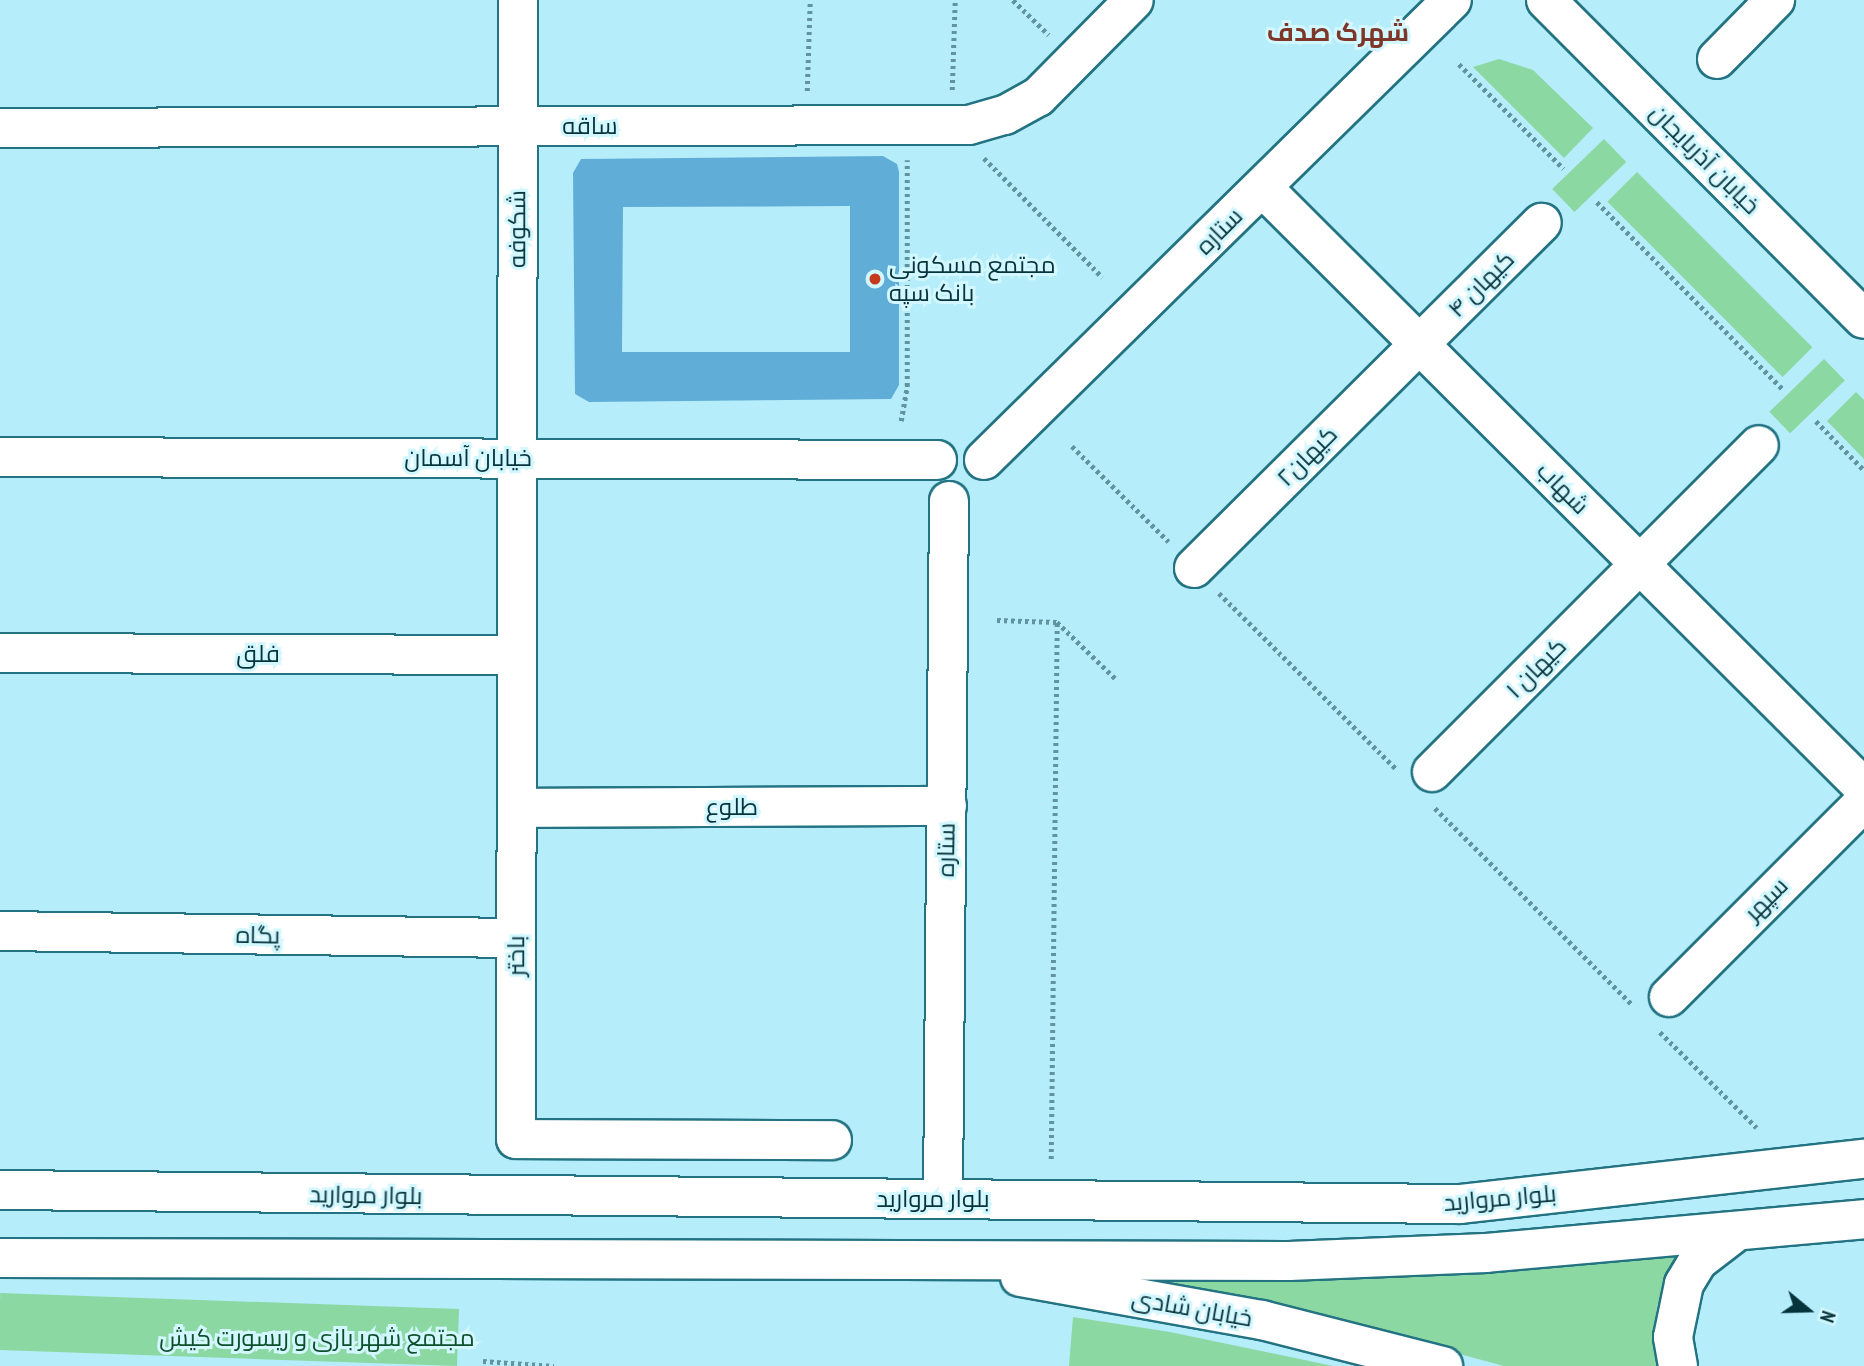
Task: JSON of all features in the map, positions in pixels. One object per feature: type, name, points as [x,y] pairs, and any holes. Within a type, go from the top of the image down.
[{"type":"street","name":"شکوفه","points":[[517,458],[518,0]]},
{"type":"street","name":"ساقه","points":[[0,128],[518,127],[988,121],[1038,97],[1134,0]]},
{"type":"street","name":"ستاره","points":[[984,460],[1452,0]]},
{"type":"street","name":"خیابان آذربایجان","points":[[1546,0],[1864,319]]},
{"type":"street","points":[[1717,58],[1775,0]]},
{"type":"street","name":"شهاب","points":[[1263,188],[1864,788]]},
{"type":"street","name":"کیهان ۴","points":[[1420,344],[1542,223]]},
{"type":"street","name":"کیهان۲","points":[[1194,568],[1420,344]]},
{"type":"street","name":"کیهان ۱","points":[[1432,772],[1759,445]]},
{"type":"street","points":[[963,447],[984,460],[986,485],[980,495],[969,502],[949,501],[935,490],[932,478],[937,460],[951,448],[963,447]]},
{"type":"street","name":"خیابان آسمان","points":[[0,457],[937,460]]},
{"type":"street","name":"باختر","points":[[517,458],[516,1139],[832,1140]]},
{"type":"street","name":"ستاره","points":[[943,1199],[949,501]]},
{"type":"street","name":"فلق","points":[[0,653],[517,655]]},
{"type":"street","name":"سپهر","points":[[1669,997],[1864,802]]},
{"type":"street","name":"طلوع","points":[[517,808],[947,806]]},
{"type":"street","name":"پگاه","points":[[0,931],[516,938]]},
{"type":"street","name":"بلوار مروارید","points":[[0,1190],[466,1197],[1460,1204],[1864,1159]]},
{"type":"street","points":[[466,1197],[447,1211],[442,1233],[455,1252],[477,1257]]},
{"type":"street","points":[[0,1258],[477,1257],[939,1262],[1387,1258],[1732,1234],[1864,1219]]},
{"type":"street","points":[[1678,1366],[1673,1337],[1684,1284],[1698,1261],[1732,1234]]},
{"type":"street","name":"خیابان شادی","points":[[939,1262],[1262,1320],[1443,1366]]},
{"type":"path","points":[[806,102],[810,0]]},
{"type":"path","points":[[951,102],[955,0]]},
{"type":"path","points":[[1013,0],[1057,43]]},
{"type":"path","points":[[1460,64],[1564,169]]},
{"type":"path","points":[[901,421],[907,386],[907,148]]},
{"type":"path","points":[[974,148],[1102,278]]},
{"type":"path","points":[[1597,202],[1783,389]]},
{"type":"path","points":[[1816,421],[1864,470]]},
{"type":"path","points":[[1072,446],[1194,568]]},
{"type":"path","points":[[997,620],[1057,622],[1115,678]]},
{"type":"path","points":[[1051,1159],[1057,622]]},
{"type":"path","points":[[1669,1041],[1757,1128]]},
{"type":"path","points":[[483,1361],[554,1366]]},
{"type":"green space","points":[[1499,59],[1533,70],[1593,128],[1564,158],[1473,67]]},
{"type":"green space","points":[[1604,139],[1626,162],[1574,212],[1552,189]]},
{"type":"green space","points":[[1637,172],[1812,347],[1783,377],[1607,202]]},
{"type":"green space","points":[[1824,359],[1845,381],[1790,433],[1769,412]]},
{"type":"green space","points":[[1856,392],[1864,400],[1864,459],[1827,421]]},
{"type":"green space","points":[[1684,1249],[1668,1276],[1657,1306],[1654,1338],[1659,1366],[1504,1366],[1266,1302],[1090,1272],[1388,1277]]},
{"type":"green space","name":"مجتمع شهر بازی و ریسورت کیش","points":[[0,1293],[459,1309],[457,1366],[0,1350]]},
{"type":"green space","points":[[1073,1317],[1170,1332],[1333,1366],[1069,1366]]},
{"type":"building","name":"مجتمع مسکونی بانک سپه","points":[[883,156],[897,164],[899,385],[891,399],[589,402],[575,394],[573,173],[581,159]],"holes":[[[850,206],[850,352],[622,352],[623,207]]]},
{"type":"place","name":"مجتمع مسکونی بانک سپه","points":[[875,279]]},
{"type":"district","name":"شهرک صدف","points":[[1338,32]]}]
